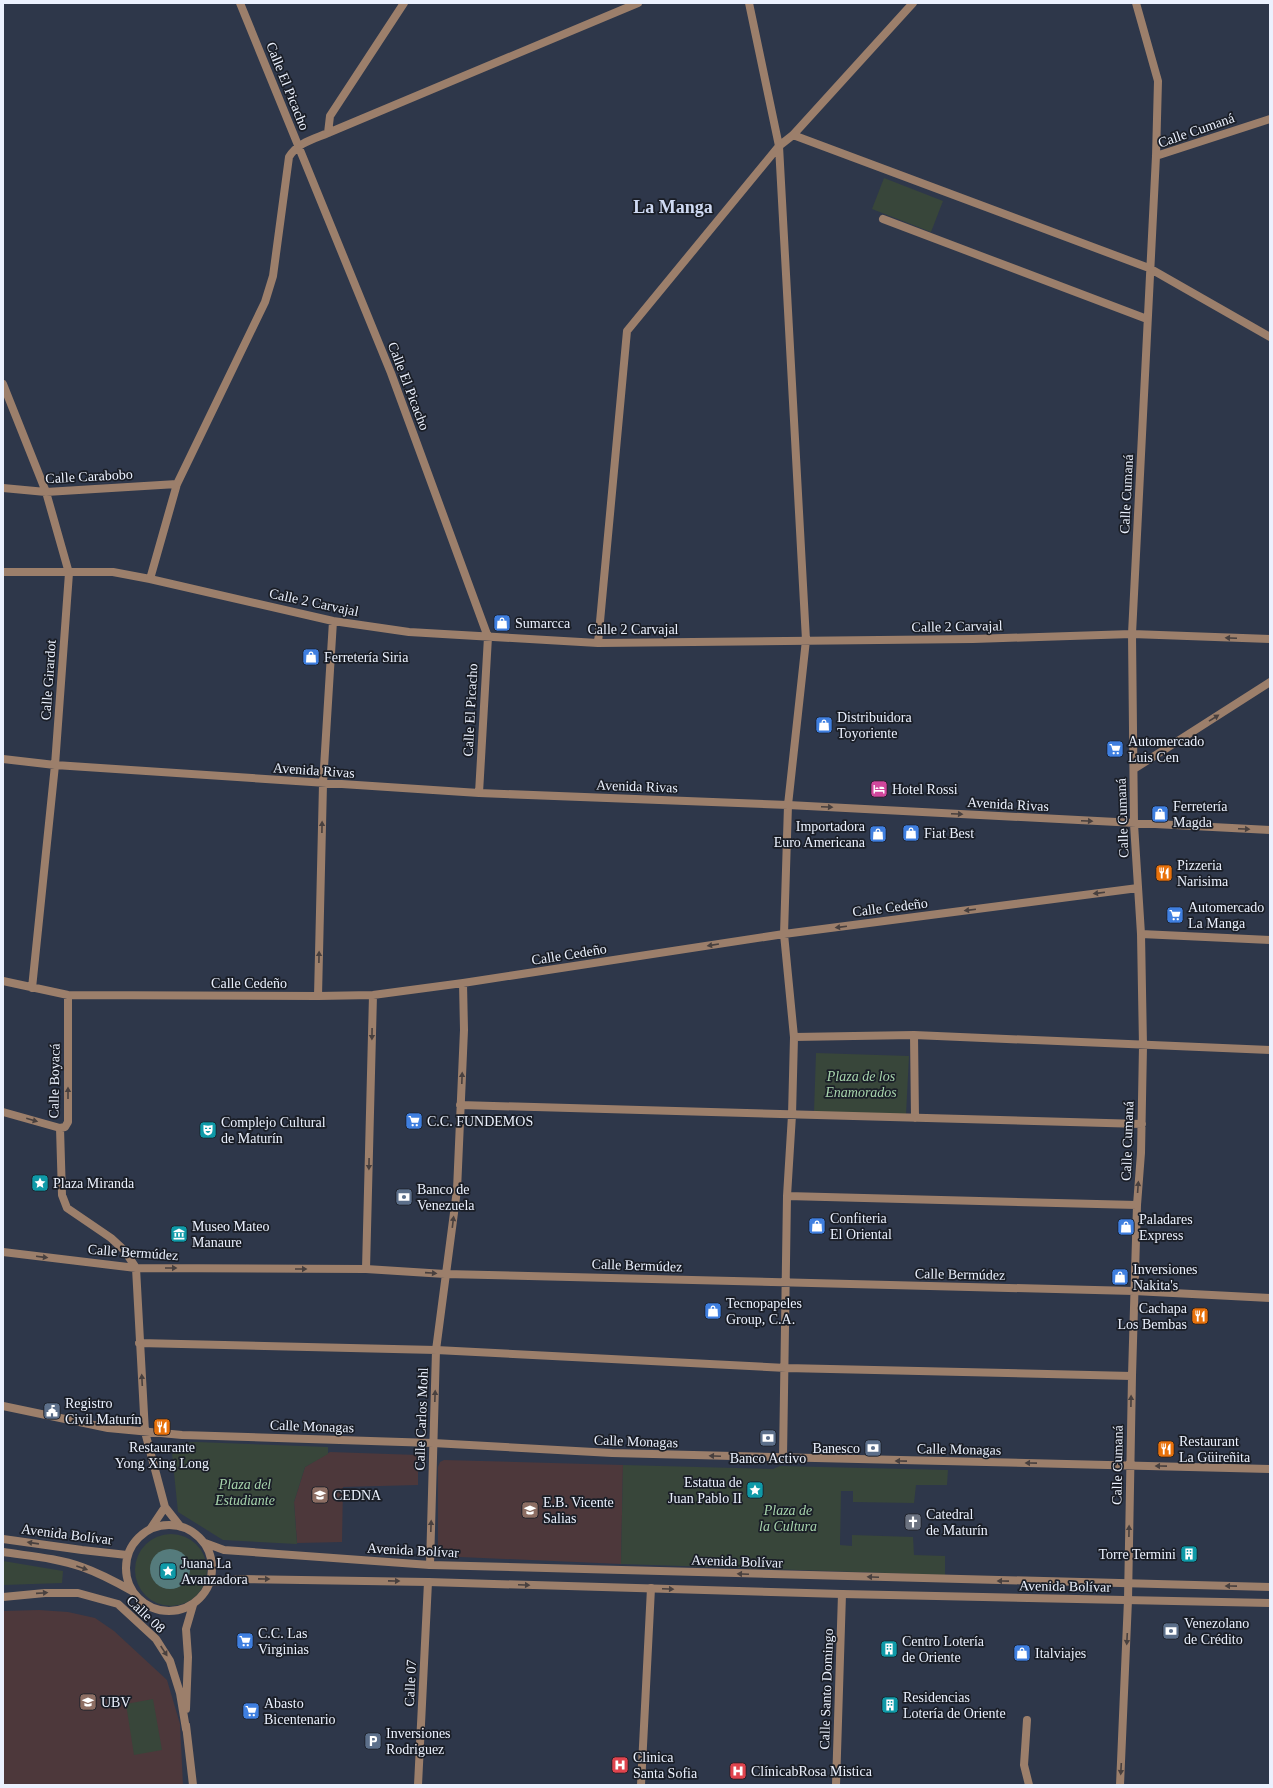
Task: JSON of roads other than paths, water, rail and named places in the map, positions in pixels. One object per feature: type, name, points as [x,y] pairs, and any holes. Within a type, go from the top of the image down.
[{"type":"street","name":"Calle El Picacho","points":[[240,3],[391,373],[488,637],[478,793]]},
{"type":"street","points":[[328,133],[330,116],[404,3]]},
{"type":"street","points":[[150,579],[177,484],[265,302],[273,276],[289,157],[298,146],[638,3]]},
{"type":"street","points":[[749,3],[779,146],[806,640],[788,805],[784,934],[794,1037],[788,1196],[786,1368],[783,1458]]},
{"type":"street","points":[[598,643],[627,331],[779,146],[793,135],[913,3]]},
{"type":"street","points":[[1136,3],[1158,81],[1156,156]]},
{"type":"street","name":"Calle Cumaná","points":[[1120,1785],[1128,1600],[1134,1291],[1142,1124],[1143,1046],[1142,934],[1134,824],[1132,634],[1149,268],[1156,156],[1270,119]]},
{"type":"street","points":[[793,135],[1149,268],[1270,337]]},
{"type":"street","points":[[883,219],[1147,319]]},
{"type":"street","name":"Calle Girardot","points":[[3,384],[46,492],[69,573],[55,764],[32,988]]},
{"type":"street","name":"Calle Carabobo","points":[[3,488],[46,492],[177,484]]},
{"type":"street","name":"Calle 2 Carvajal","points":[[3,572],[113,572],[150,579],[333,621],[409,632],[598,643],[806,640],[973,640],[1132,634],[1270,640]]},
{"type":"street","points":[[318,996],[323,784],[333,621]]},
{"type":"street","points":[[1134,769],[1270,682]]},
{"type":"street","name":"Avenida Rivas","points":[[3,759],[323,784],[478,793],[788,805],[1270,830]]},
{"type":"street","name":"Calle Cedeño","points":[[3,981],[68,995],[373,995],[463,983],[784,934],[1138,888]]},
{"type":"street","points":[[1142,934],[1270,940]]},
{"type":"street","name":"Calle Carlos Mohl","points":[[430,1565],[436,1350],[457,1190],[464,1030],[463,983]]},
{"type":"street","name":"Calle Boyacá","points":[[3,1112],[60,1128],[65,1126],[68,1122],[68,995]]},
{"type":"street","points":[[366,1269],[373,995]]},
{"type":"street","points":[[794,1037],[914,1035],[1143,1046],[1270,1050]]},
{"type":"street","points":[[914,1035],[915,1118]]},
{"type":"street","points":[[460,1105],[1142,1124]]},
{"type":"street","points":[[60,1128],[62,1195],[67,1208],[111,1238],[125,1251],[136,1268],[145,1432],[166,1507],[180,1526]]},
{"type":"street","points":[[788,1196],[1137,1205]]},
{"type":"street","name":"Calle Bermúdez","points":[[3,1252],[136,1268],[366,1269],[445,1274],[584,1276],[787,1284],[1134,1291],[1270,1298]]},
{"type":"street","points":[[140,1343],[436,1350],[786,1368],[1132,1376]]},
{"type":"street","name":"Calle Monagas","points":[[3,1406],[108,1428],[182,1435],[433,1443],[612,1453],[1270,1469]]},
{"type":"street","points":[[151,1528],[166,1525],[180,1526],[194,1533],[205,1543],[211,1555],[213,1568],[211,1582],[204,1595],[193,1605],[180,1610],[166,1612],[153,1609],[141,1602],[132,1591],[127,1580],[125,1567],[127,1555],[136,1539],[151,1528],[166,1507]]},
{"type":"street","name":"Avenida Bolívar","points":[[3,1539],[127,1555]]},
{"type":"street","name":"Avenida Bolívar","points":[[205,1543],[224,1550],[430,1565],[1270,1587]]},
{"type":"street","name":"Avenida Bolívar","points":[[3,1552],[43,1558],[82,1567],[132,1591]]},
{"type":"street","name":"Avenida Bolívar","points":[[211,1582],[242,1579],[428,1582],[842,1594],[1270,1603]]},
{"type":"street","name":"Calle 07","points":[[418,1785],[428,1582]]},
{"type":"street","points":[[641,1785],[651,1588]]},
{"type":"street","name":"Calle 08","points":[[3,1597],[45,1593],[78,1593],[118,1604],[156,1639],[170,1661],[180,1693],[186,1729]]},
{"type":"street","name":"Calle Santo Domingo","points":[[836,1785],[842,1594]]},
{"type":"street","points":[[193,1605],[186,1629],[188,1657],[186,1729],[193,1785]]},
{"type":"street","points":[[1027,1720],[1024,1765],[1029,1785]]},
{"type":"place","name":"Sumarcca","points":[[502,623]]},
{"type":"place","name":"Ferretería Siria","points":[[311,657]]},
{"type":"place","name":"Distribuidora Toyoriente","points":[[824,725]]},
{"type":"place","name":"Automercado Luis Cen","points":[[1115,749]]},
{"type":"place","name":"Hotel Rossi","points":[[879,789]]},
{"type":"place","name":"Ferretería Magda","points":[[1160,814]]},
{"type":"place","name":"Fiat Best","points":[[911,833]]},
{"type":"place","name":"Importadora Euro Americana","points":[[878,834]]},
{"type":"place","name":"Pizzeria Narisima","points":[[1164,873]]},
{"type":"place","name":"Automercado La Manga","points":[[1175,915]]},
{"type":"place","name":"C.C. FUNDEMOS","points":[[414,1121]]},
{"type":"place","name":"Complejo Cultural de Maturín","points":[[208,1130]]},
{"type":"place","name":"Plaza Miranda","points":[[40,1183]]},
{"type":"place","name":"Banco de Venezuela","points":[[404,1197]]},
{"type":"place","name":"Confiteria El Oriental","points":[[817,1226]]},
{"type":"place","name":"Paladares Express","points":[[1126,1227]]},
{"type":"place","name":"Museo Mateo Manaure","points":[[179,1234]]},
{"type":"place","name":"Inversiones Nakita's","points":[[1120,1277]]},
{"type":"place","name":"Tecnopapeles Group, C.A.","points":[[713,1311]]},
{"type":"place","name":"Cachapa Los Bembas","points":[[1200,1316]]},
{"type":"place","name":"Registro Civil Maturín","points":[[52,1411]]},
{"type":"place","name":"Restaurante Yong Xing Long","points":[[162,1427]]},
{"type":"place","name":"Banco Activo","points":[[768,1438]]},
{"type":"place","name":"Banesco","points":[[873,1448]]},
{"type":"place","name":"Restaurant La Güireñita","points":[[1166,1449]]},
{"type":"place","name":"Estatua de Juan Pablo II","points":[[755,1490]]},
{"type":"place","name":"CEDNA","points":[[320,1495]]},
{"type":"place","name":"E.B. Vicente Salias","points":[[530,1510]]},
{"type":"place","name":"Catedral de Maturín","points":[[913,1522]]},
{"type":"place","name":"Torre Termini","points":[[1189,1554]]},
{"type":"place","name":"Juana La Avanzadora","points":[[168,1571]]},
{"type":"place","name":"Venezolano de Crédito","points":[[1171,1631]]},
{"type":"place","name":"C.C. Las Virginias","points":[[245,1641]]},
{"type":"place","name":"Centro Lotería de Oriente","points":[[889,1649]]},
{"type":"place","name":"Italviajes","points":[[1022,1653]]},
{"type":"place","name":"UBV","points":[[88,1702]]},
{"type":"place","name":"Residencias Lotería de Oriente","points":[[890,1705]]},
{"type":"place","name":"Abasto Bicentenario","points":[[251,1711]]},
{"type":"place","name":"Inversiones Rodriguez","points":[[373,1741]]},
{"type":"place","name":"Clinica Santa Sofia","points":[[620,1765]]},
{"type":"place","name":"ClínicabRosa Mistica","points":[[738,1771]]},
{"type":"district","name":"La Manga","points":[[673,207]]},
{"type":"park label","name":"Plaza de los Enamorados","points":[[861,1084]]},
{"type":"park label","name":"Plaza del Estudiante","points":[[245,1492]]},
{"type":"park label","name":"Plaza de la Cultura","points":[[788,1518]]}]
